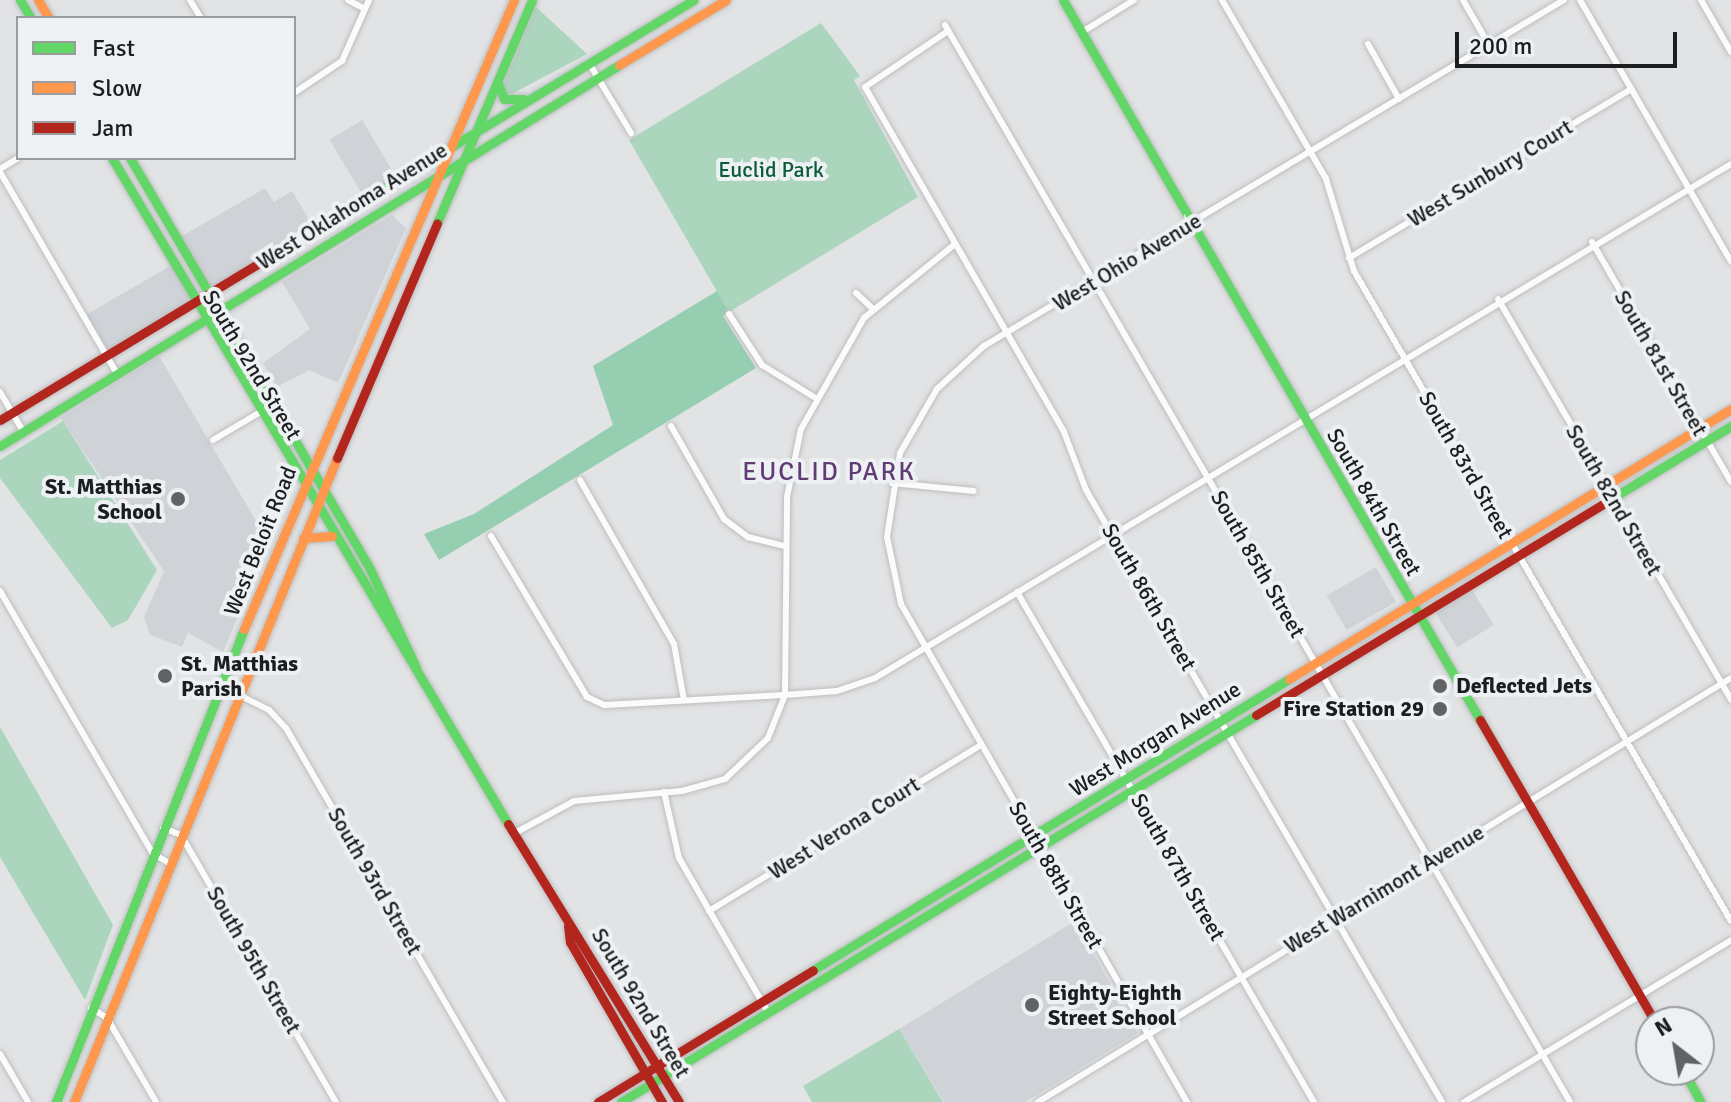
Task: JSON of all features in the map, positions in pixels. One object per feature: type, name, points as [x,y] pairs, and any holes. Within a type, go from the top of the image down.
[{"type":"main road","name":"West Beloit Road","points":[[56,1102],[309,465],[514,0]]},
{"type":"main road","name":"West Beloit Road","points":[[74,1102],[237,694],[532,0]]},
{"type":"main road","name":"West Oklahoma Avenue","points":[[0,420],[693,0]]},
{"type":"main road","name":"West Oklahoma Avenue","points":[[0,446],[466,156],[726,0]]},
{"type":"main road","name":"South 84th Street","points":[[1063,0],[1646,1006]]},
{"type":"main road","points":[[498,82],[508,100],[534,96]]},
{"type":"main road","name":"South 92nd Street","points":[[113,160],[315,508],[416,667],[568,926],[679,1102]]},
{"type":"main road","name":"South 92nd Street","points":[[131,160],[414,649],[416,667]]},
{"type":"main road","points":[[390,205],[410,198],[421,213]]},
{"type":"main road","name":"West Morgan Avenue","points":[[601,1101],[1411,601],[1731,409]]},
{"type":"main road","name":"West Morgan Avenue","points":[[621,1102],[1418,613],[1731,426]]},
{"type":"main road","points":[[303,538],[332,536]]},
{"type":"main road","points":[[900,917],[907,927]]},
{"type":"main road","name":"South 92nd Street","points":[[568,926],[570,942],[662,1102]]},
{"type":"main road","points":[[697,1041],[704,1052]]},
{"type":"street","points":[[348,0],[365,9]]},
{"type":"street","points":[[296,92],[342,61],[369,0]]},
{"type":"street","points":[[1082,32],[1134,0]]},
{"type":"street","points":[[1225,3],[1237,0]]},
{"type":"street","points":[[1463,0],[1489,45]]},
{"type":"street","name":"West Ohio Avenue","points":[[924,649],[894,582],[892,483],[911,427],[937,389],[1007,332],[1312,153],[1564,0]]},
{"type":"street","points":[[1580,0],[1731,262]]},
{"type":"street","points":[[1701,0],[1731,52]]},
{"type":"street","name":"South 83rd Street","points":[[1225,3],[1312,153],[1349,258],[1403,356],[1731,921]]},
{"type":"street","name":"South 86th Street","points":[[947,28],[865,87],[1007,332],[1112,534],[1442,1102]]},
{"type":"street","name":"South 85th Street","points":[[947,28],[1570,1102]]},
{"type":"street","points":[[1368,44],[1399,99]]},
{"type":"street","points":[[589,63],[631,133]]},
{"type":"street","name":"West Sunbury Court","points":[[1349,258],[1631,89]]},
{"type":"street","points":[[491,536],[576,683],[604,705],[785,695],[863,684],[1592,242],[1731,164]]},
{"type":"street","points":[[0,171],[117,374]]},
{"type":"street","name":"South 81st Street","points":[[1592,242],[1731,482]]},
{"type":"street","points":[[515,833],[574,801],[699,788],[742,768],[768,738],[785,695],[785,546],[793,461],[814,397],[872,308],[955,244]]},
{"type":"street","points":[[856,293],[872,308]]},
{"type":"street","name":"South 82nd Street","points":[[1498,299],[1731,700]]},
{"type":"street","points":[[729,314],[762,365],[814,397]]},
{"type":"street","points":[[0,392],[23,431]]},
{"type":"street","points":[[213,440],[274,404]]},
{"type":"street","points":[[671,426],[724,519],[748,537],[785,546]]},
{"type":"street","points":[[580,480],[674,644],[684,700]]},
{"type":"street","points":[[892,483],[974,491]]},
{"type":"street","points":[[0,591],[153,854],[169,863]]},
{"type":"street","name":"South 87th Street","points":[[1017,592],[1314,1102]]},
{"type":"street","name":"South 88th Street","points":[[924,649],[1187,1102]]},
{"type":"street","name":"West Warnimont Avenue","points":[[1038,1102],[1731,678]]},
{"type":"street","name":"South 93rd Street","points":[[221,686],[277,715],[286,728],[503,1102]]},
{"type":"street","name":"West Verona Court","points":[[709,911],[979,746]]},
{"type":"street","points":[[664,792],[669,832],[709,911],[768,1012]]},
{"type":"street","points":[[163,828],[181,835]]},
{"type":"street","name":"South 95th Street","points":[[181,835],[336,1102]]},
{"type":"street","points":[[1464,1102],[1731,940]]},
{"type":"street","points":[[91,1008],[107,1018],[156,1102]]},
{"type":"street","points":[[0,1054],[28,1102]]},
{"type":"street","points":[[1054,1092],[1060,1102]]},
{"type":"shaded area","points":[[362,120],[398,179],[365,199],[329,140]]},
{"type":"shaded area","points":[[265,188],[274,202],[292,191],[314,228],[207,292],[177,239]]},
{"type":"shaded area","points":[[392,215],[406,228],[338,383],[309,370],[277,387],[263,363],[310,329],[282,282]]},
{"type":"shaded area","points":[[172,265],[193,301],[105,352],[84,316]]},
{"type":"shaded area","name":"St. Matthias School","points":[[159,356],[269,543],[223,652],[188,633],[182,647],[150,635],[144,617],[164,571],[61,418]]},
{"type":"shaded area","points":[[1376,567],[1396,602],[1347,630],[1327,596]]},
{"type":"shaded area","points":[[1472,590],[1494,625],[1457,648],[1436,613]]},
{"type":"shaded area","name":"Eighty-Eighth Street School","points":[[1075,921],[1138,1033],[1025,1102],[944,1102],[899,1029]]},
{"type":"green space","points":[[536,7],[587,54],[508,96],[503,84]]},
{"type":"green space","name":"Euclid Park","points":[[821,23],[860,76],[854,80],[918,197],[729,312],[629,140]]},
{"type":"green space","points":[[717,291],[729,312],[723,316],[756,368],[439,560],[424,534],[474,514],[613,425],[593,366]]},
{"type":"green space","points":[[63,421],[157,570],[128,620],[112,628],[0,478],[0,460]]},
{"type":"green space","points":[[0,727],[113,925],[85,1000],[0,857]]},
{"type":"green space","points":[[899,1029],[943,1102],[812,1102],[803,1086]]},
{"type":"traffic: fast","points":[[20,0],[30,16]]},
{"type":"traffic: fast","points":[[437,223],[532,0]]},
{"type":"traffic: fast","points":[[276,253],[693,0]]},
{"type":"traffic: fast","points":[[1063,0],[1480,720]]},
{"type":"traffic: fast","points":[[0,446],[619,65]]},
{"type":"traffic: fast","points":[[498,83],[504,99],[523,99]]},
{"type":"traffic: fast","points":[[113,160],[508,824]]},
{"type":"traffic: fast","points":[[131,160],[370,569],[416,667]]},
{"type":"traffic: fast","points":[[1614,497],[1731,426]]},
{"type":"traffic: fast","points":[[56,1102],[244,629]]},
{"type":"traffic: fast","points":[[813,970],[1289,679]]},
{"type":"traffic: fast","points":[[621,1102],[1256,715]]},
{"type":"traffic: fast","points":[[1692,1086],[1701,1102]]},
{"type":"traffic: slow","points":[[38,0],[48,16]]},
{"type":"traffic: slow","points":[[244,629],[514,0]]},
{"type":"traffic: slow","points":[[619,65],[726,0]]},
{"type":"traffic: slow","points":[[1289,679],[1731,409]]},
{"type":"traffic: slow","points":[[74,1102],[337,458]]},
{"type":"traffic: slow","points":[[303,538],[332,536]]},
{"type":"traffic: jam","points":[[337,458],[437,223]]},
{"type":"traffic: jam","points":[[0,420],[276,253]]},
{"type":"traffic: jam","points":[[1256,715],[1614,497]]},
{"type":"traffic: jam","points":[[1480,720],[1646,1006]]},
{"type":"traffic: jam","points":[[508,824],[679,1102]]},
{"type":"traffic: jam","points":[[568,926],[570,942],[662,1102]]},
{"type":"traffic: jam","points":[[598,1102],[813,970]]},
{"type":"place","name":"St. Matthias School","points":[[178,499]]},
{"type":"place","name":"St. Matthias Parish","points":[[165,676]]},
{"type":"place","name":"Deflected Jets","points":[[1440,686]]},
{"type":"place","name":"Fire Station 29","points":[[1440,709]]},
{"type":"place","name":"Eighty-Eighth Street School","points":[[1032,1005]]},
{"type":"district","name":"EUCLID PARK","points":[[829,473]]}]
